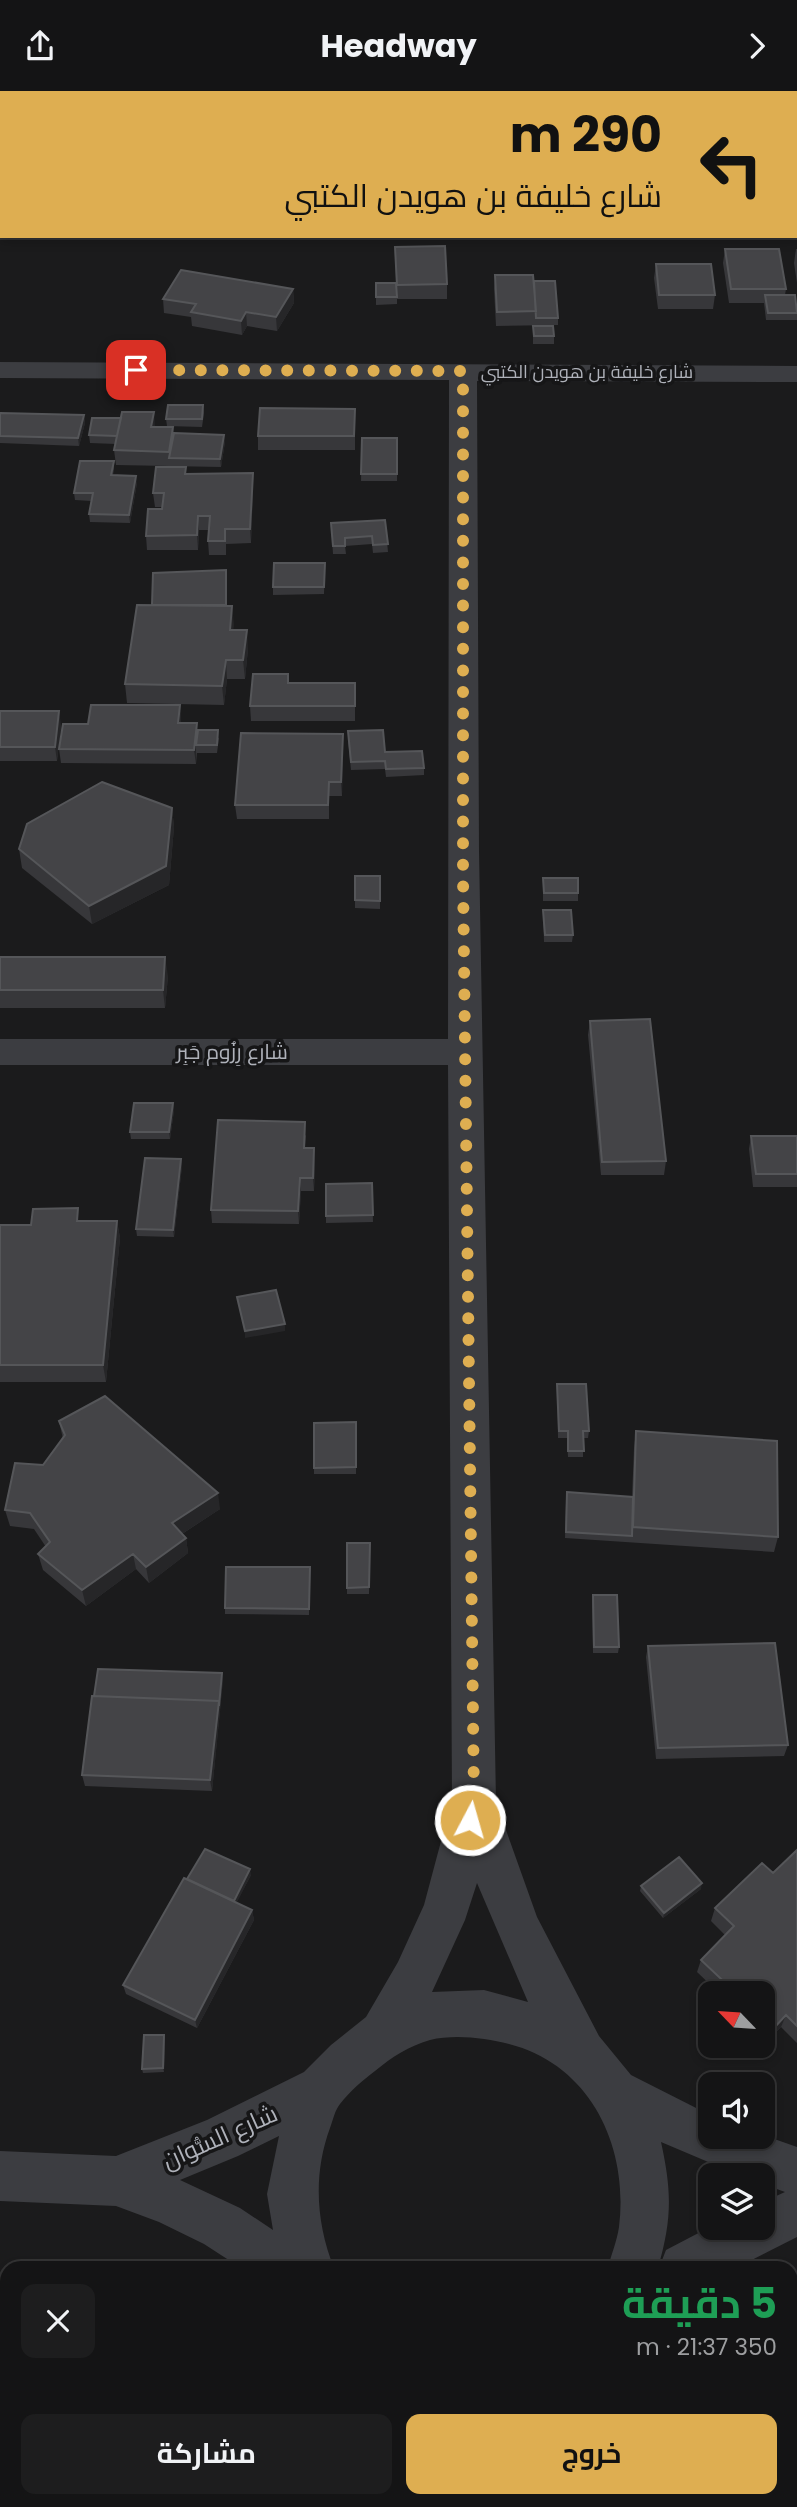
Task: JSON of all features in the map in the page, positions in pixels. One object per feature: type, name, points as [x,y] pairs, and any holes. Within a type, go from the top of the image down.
[{"type":"street","name":"شارع خليفة بن هويدن الكتبي","points":[[0,370],[797,374]]},
{"type":"street","points":[[383,2034],[416,1977],[442,1919],[461,1859],[474,1800],[465,1052],[463,371]]},
{"type":"street","name":"شارع رِزُوم جَبِر","points":[[0,1052],[465,1052]]},
{"type":"street","points":[[474,1800],[491,1863],[515,1927],[545,1990],[582,2053],[614,2092],[635,2134],[645,2181],[644,2228],[635,2261]]},
{"type":"street","points":[[306,2261],[300,2246],[292,2194],[300,2144],[321,2089],[348,2062],[383,2034],[432,2016],[484,2014],[535,2027],[582,2053]]},
{"type":"street","name":"شارع السُّوان","points":[[116,2181],[221,2139],[321,2089]]},
{"type":"street","points":[[614,2092],[707,2139],[797,2172]]},
{"type":"street","name":"شارع السُّوان","points":[[0,2176],[116,2181],[170,2201],[222,2226],[274,2261]]},
{"type":"street","points":[[775,2221],[797,2212]]},
{"type":"street","points":[[697,2261],[737,2240]]},
{"type":"building","points":[[445,246],[447,284],[397,285],[395,247]]},
{"type":"building","points":[[725,249],[779,249],[786,289],[731,289]]},
{"type":"building","points":[[656,264],[711,264],[715,295],[659,295]]},
{"type":"building","points":[[181,270],[293,289],[276,317],[246,312],[241,321],[191,312],[196,304],[163,299]]},
{"type":"building","points":[[495,275],[533,275],[536,311],[497,312]]},
{"type":"building","points":[[534,281],[555,281],[558,318],[536,318]]},
{"type":"building","points":[[376,283],[396,283],[397,297],[376,297]]},
{"type":"building","points":[[765,295],[795,295],[797,313],[768,313]]},
{"type":"building","points":[[533,326],[553,326],[554,336],[534,336]]},
{"type":"building","points":[[168,405],[203,405],[202,419],[166,419]]},
{"type":"building","points":[[260,408],[355,409],[354,436],[258,436]]},
{"type":"building","points":[[122,412],[154,412],[151,427],[173,427],[169,452],[114,450]]},
{"type":"building","points":[[0,413],[84,415],[78,438],[0,436]]},
{"type":"building","points":[[92,418],[121,418],[117,436],[89,435]]},
{"type":"building","points":[[174,433],[224,435],[220,459],[169,458]]},
{"type":"building","points":[[362,438],[397,438],[397,474],[361,474]]},
{"type":"building","points":[[80,461],[114,461],[111,475],[136,476],[129,515],[89,514],[93,493],[74,493]]},
{"type":"building","points":[[156,467],[186,467],[185,474],[253,473],[250,529],[225,529],[225,541],[208,541],[210,516],[198,516],[197,535],[146,536],[148,509],[162,509],[164,493],[153,493]]},
{"type":"building","points":[[385,520],[388,544],[373,545],[372,536],[345,538],[345,546],[333,546],[331,523]]},
{"type":"building","points":[[274,563],[325,563],[324,587],[273,587]]},
{"type":"building","points":[[226,570],[226,605],[152,605],[153,573]]},
{"type":"building","points":[[137,605],[232,606],[230,630],[247,630],[243,660],[226,660],[222,686],[125,684]]},
{"type":"building","points":[[253,674],[288,674],[288,683],[355,683],[355,706],[250,706]]},
{"type":"building","points":[[91,705],[180,705],[178,723],[197,723],[194,750],[59,749],[63,724],[88,724]]},
{"type":"building","points":[[0,711],[59,711],[55,747],[0,747]]},
{"type":"building","points":[[198,730],[218,730],[217,745],[196,745]]},
{"type":"building","points":[[383,730],[385,752],[422,751],[424,768],[386,769],[385,761],[351,762],[348,731]]},
{"type":"building","points":[[241,733],[343,734],[341,782],[329,782],[328,805],[235,805]]},
{"type":"building","points":[[102,782],[172,808],[166,866],[89,906],[19,849],[27,824]]},
{"type":"building","points":[[355,876],[380,876],[380,901],[355,900]]},
{"type":"building","points":[[543,878],[578,878],[578,893],[544,893]]},
{"type":"building","points":[[543,910],[571,910],[573,935],[545,935]]},
{"type":"building","points":[[0,957],[165,957],[163,990],[0,990]]},
{"type":"building","points":[[650,1019],[666,1161],[602,1162],[590,1021]]},
{"type":"building","points":[[134,1103],[173,1103],[169,1132],[130,1132]]},
{"type":"building","points":[[218,1120],[305,1122],[304,1148],[314,1148],[313,1178],[300,1178],[298,1211],[211,1210]]},
{"type":"building","points":[[751,1136],[797,1136],[797,1174],[756,1174]]},
{"type":"building","points":[[145,1158],[181,1159],[173,1230],[136,1229]]},
{"type":"building","points":[[372,1183],[373,1215],[326,1216],[326,1184]]},
{"type":"building","points":[[78,1208],[77,1221],[117,1221],[103,1365],[0,1365],[0,1225],[31,1225],[33,1209]]},
{"type":"building","points":[[276,1290],[285,1324],[245,1331],[237,1297]]},
{"type":"building","points":[[557,1384],[586,1384],[589,1431],[583,1431],[584,1451],[568,1451],[568,1431],[559,1431]]},
{"type":"building","points":[[105,1396],[218,1493],[172,1523],[186,1538],[146,1567],[133,1554],[82,1590],[38,1554],[50,1542],[30,1513],[5,1510],[15,1463],[43,1465],[65,1435],[59,1421]]},
{"type":"building","points":[[356,1422],[356,1467],[314,1468],[314,1423]]},
{"type":"building","points":[[636,1431],[777,1441],[778,1537],[633,1527]]},
{"type":"building","points":[[567,1492],[633,1497],[632,1536],[566,1532]]},
{"type":"building","points":[[347,1543],[370,1543],[369,1587],[347,1588]]},
{"type":"building","points":[[226,1567],[310,1567],[309,1609],[225,1608]]},
{"type":"building","points":[[593,1595],[617,1595],[619,1647],[594,1647]]},
{"type":"building","points":[[775,1643],[788,1745],[658,1748],[648,1646]]},
{"type":"building","points":[[98,1669],[222,1673],[219,1706],[219,1701],[94,1696]]},
{"type":"building","points":[[92,1696],[219,1701],[210,1780],[82,1775]]},
{"type":"building","points":[[205,1849],[250,1869],[234,1901],[187,1879]]},
{"type":"building","points":[[797,1850],[797,2026],[786,2015],[775,2027],[775,1981],[723,1981],[701,1960],[734,1926],[715,1908],[762,1863],[773,1873]]},
{"type":"building","points":[[679,1857],[702,1883],[664,1913],[641,1886]]},
{"type":"building","points":[[184,1878],[252,1910],[195,2020],[123,1985]]},
{"type":"building","points":[[144,2035],[164,2035],[163,2068],[142,2069]]},
{"type":"route","points":[[136,370],[463,371],[463,876],[474,1800],[470,1820]]}]
